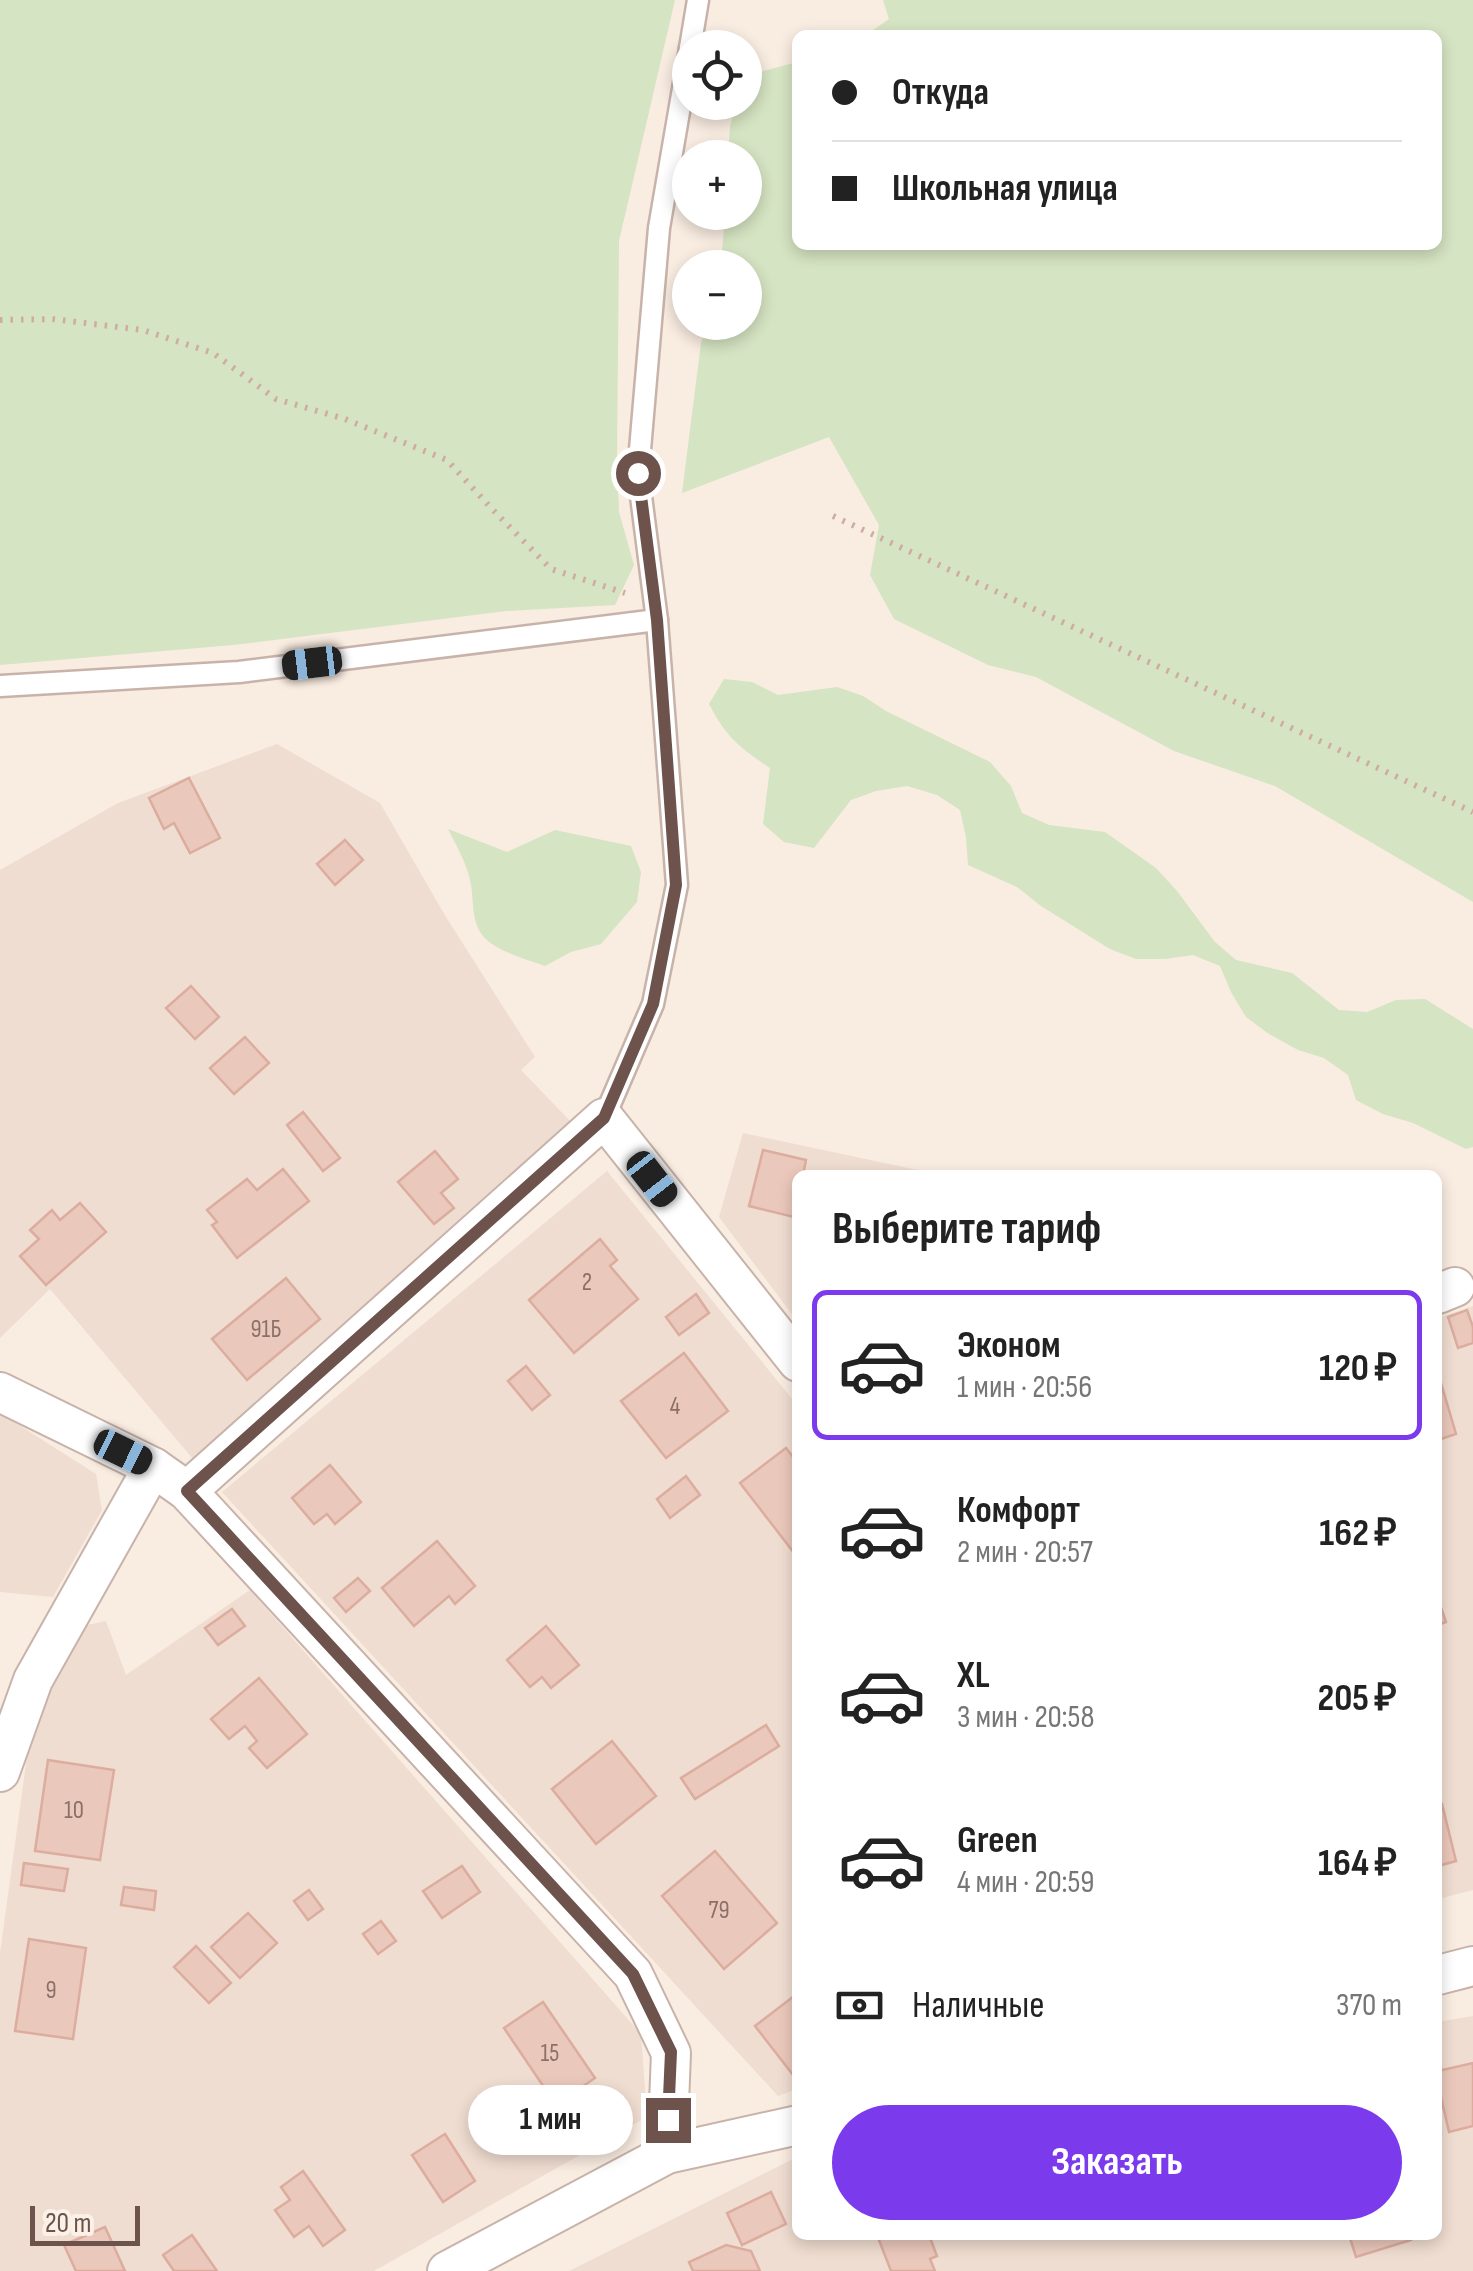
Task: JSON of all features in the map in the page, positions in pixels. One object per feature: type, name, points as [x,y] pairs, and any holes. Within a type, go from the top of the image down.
[{"type":"street","points":[[187,1491],[604,1118],[792,1354]]},
{"type":"street","points":[[0,1392],[153,1467],[187,1491],[633,1974],[671,2052],[667,2154]]},
{"type":"street","points":[[0,1772],[33,1680],[153,1467]]},
{"type":"street","points":[[1442,1974],[1473,1966]]},
{"type":"street","points":[[447,2271],[667,2154],[792,2126]]},
{"type":"lane","points":[[693,30],[698,0]]},
{"type":"lane","points":[[604,1118],[653,1004],[676,885],[656,611],[638,473],[658,228],[677,120]]},
{"type":"lane","points":[[0,686],[239,672],[656,611]]},
{"type":"path","points":[[0,320],[52,319],[143,330],[214,352],[276,399],[345,419],[447,460],[551,569],[656,611]]},
{"type":"path","points":[[833,516],[1473,812]]},
{"type":"shaded area","points":[[277,744],[380,803],[446,917],[535,1057],[521,1070],[570,1121],[193,1459],[50,1289],[0,1338],[0,870],[118,803]]},
{"type":"shaded area","points":[[743,1133],[917,1170],[792,1170],[792,1314],[719,1217]]},
{"type":"shaded area","points":[[607,1171],[792,1399],[792,2091],[778,2096],[222,1492]]},
{"type":"shaded area","points":[[1473,1306],[1473,1890],[1442,1898],[1442,1317]]},
{"type":"shaded area","points":[[0,1413],[96,1474],[102,1510],[53,1597],[0,1592]]},
{"type":"shaded area","points":[[250,1590],[641,2034],[647,2117],[374,2271],[0,2271],[0,1953],[31,1727],[87,1625],[106,1621],[126,1675]]},
{"type":"shaded area","points":[[1473,2016],[1473,2271],[569,2271],[792,2160],[792,2240],[1442,2240],[1442,2021]]},
{"type":"green space","points":[[0,0],[675,0],[619,241],[619,512],[634,565],[615,605],[506,611],[233,645],[0,665]]},
{"type":"green space","points":[[883,0],[1473,0],[1473,902],[1275,786],[1174,751],[1036,677],[988,665],[894,619],[870,575],[879,525],[829,437],[682,493],[702,340],[762,340],[762,250],[722,250],[724,230],[762,230],[762,140],[729,140],[732,120],[762,120],[762,71],[792,63],[792,250],[1442,250],[1442,30],[873,30],[889,19]]},
{"type":"green space","points":[[724,679],[752,682],[778,695],[837,687],[863,696],[990,762],[1011,786],[1022,813],[1049,825],[1105,832],[1156,868],[1215,942],[1236,960],[1292,973],[1339,1010],[1367,1012],[1396,1000],[1425,999],[1473,1029],[1473,1147],[1466,1149],[1356,1100],[1348,1075],[1324,1058],[1298,1050],[1269,1034],[1246,1017],[1220,966],[1193,955],[1136,959],[1110,949],[1017,887],[968,865],[960,810],[937,795],[907,786],[876,791],[851,800],[814,848],[784,842],[763,824],[770,768],[735,741],[709,704]]},
{"type":"green space","points":[[448,829],[507,852],[555,830],[631,846],[641,872],[637,902],[601,944],[571,952],[545,966],[514,955],[493,944],[477,927],[468,873]]},
{"type":"building","points":[[189,778],[220,838],[190,853],[174,823],[164,829],[149,798]]},
{"type":"building","points":[[345,840],[363,860],[335,885],[317,864]]},
{"type":"building","points":[[191,986],[219,1017],[195,1039],[166,1008]]},
{"type":"building","points":[[245,1037],[269,1063],[234,1094],[210,1068]]},
{"type":"building","points":[[303,1112],[340,1158],[323,1171],[287,1125]]},
{"type":"building","points":[[763,1150],[806,1160],[804,1170],[792,1170],[792,1217],[749,1206]]},
{"type":"building","points":[[435,1151],[458,1179],[441,1193],[454,1208],[434,1224],[398,1182]]},
{"type":"building","points":[[283,1169],[309,1201],[237,1258],[212,1225],[217,1222],[207,1210],[247,1179],[257,1190]]},
{"type":"building","points":[[80,1203],[106,1232],[46,1285],[20,1256],[39,1239],[30,1230],[52,1210],[60,1220]]},
{"type":"building","points":[[600,1239],[617,1260],[610,1266],[638,1299],[574,1353],[529,1300]]},
{"type":"building","points":[[286,1278],[320,1319],[247,1380],[212,1339]]},
{"type":"building","points":[[696,1294],[709,1313],[679,1335],[666,1317]]},
{"type":"building","points":[[1467,1310],[1473,1343],[1458,1348],[1448,1317]]},
{"type":"building","points":[[684,1353],[728,1411],[666,1458],[621,1401]]},
{"type":"building","points":[[526,1366],[550,1395],[532,1410],[508,1381]]},
{"type":"building","points":[[1442,1387],[1456,1434],[1442,1439]]},
{"type":"building","points":[[786,1448],[792,1456],[792,1550],[740,1483]]},
{"type":"building","points":[[330,1465],[361,1502],[335,1524],[327,1514],[314,1524],[292,1498]]},
{"type":"building","points":[[686,1476],[700,1495],[670,1518],[657,1499]]},
{"type":"building","points":[[437,1541],[475,1586],[455,1604],[449,1596],[414,1626],[382,1588]]},
{"type":"building","points":[[358,1578],[370,1591],[346,1612],[334,1598]]},
{"type":"building","points":[[232,1609],[245,1626],[218,1645],[205,1628]]},
{"type":"building","points":[[546,1626],[579,1665],[551,1688],[542,1677],[530,1687],[507,1660]]},
{"type":"building","points":[[259,1678],[307,1734],[267,1768],[249,1748],[257,1741],[245,1726],[229,1739],[211,1719]]},
{"type":"building","points":[[766,1725],[779,1746],[695,1799],[681,1778]]},
{"type":"building","points":[[612,1741],[656,1796],[596,1844],[552,1789]]},
{"type":"building","points":[[48,1760],[114,1770],[100,1860],[35,1851]]},
{"type":"building","points":[[1442,1804],[1456,1861],[1442,1865]]},
{"type":"building","points":[[715,1851],[777,1923],[724,1969],[662,1896]]},
{"type":"building","points":[[24,1863],[68,1869],[64,1891],[21,1885]]},
{"type":"building","points":[[462,1866],[480,1892],[442,1918],[423,1891]]},
{"type":"building","points":[[124,1887],[156,1891],[154,1910],[121,1905]]},
{"type":"building","points":[[309,1890],[323,1909],[308,1920],[294,1901]]},
{"type":"building","points":[[248,1913],[277,1943],[240,1978],[211,1947]]},
{"type":"building","points":[[381,1921],[396,1941],[378,1954],[363,1934]]},
{"type":"building","points":[[29,1939],[86,1948],[73,2039],[15,2031]]},
{"type":"building","points":[[196,1946],[231,1983],[209,2003],[174,1967]]},
{"type":"building","points":[[792,1998],[792,2074],[755,2026]]},
{"type":"building","points":[[543,2002],[595,2078],[556,2105],[504,2028]]},
{"type":"building","points":[[1473,2063],[1473,2126],[1449,2132],[1442,2101],[1442,2070]]},
{"type":"building","points":[[445,2134],[475,2181],[443,2202],[412,2155]]},
{"type":"building","points":[[303,2171],[345,2230],[323,2246],[309,2226],[294,2237],[275,2210],[290,2200],[281,2187]]},
{"type":"building","points":[[771,2192],[786,2224],[742,2245],[727,2213]]},
{"type":"building","points":[[105,2227],[125,2271],[76,2271],[64,2245]]},
{"type":"building","points":[[192,2235],[217,2271],[174,2271],[163,2255]]},
{"type":"building","points":[[879,2240],[931,2240],[937,2256],[930,2259],[935,2271],[891,2271]]},
{"type":"building","points":[[1351,2240],[1411,2240],[1356,2257]]},
{"type":"building","points":[[726,2245],[751,2251],[760,2271],[693,2271],[689,2262]]},
{"type":"route","points":[[638,473],[657,620],[676,885],[653,1004],[604,1118],[187,1491],[633,1974],[671,2052],[668,2120]]}]
